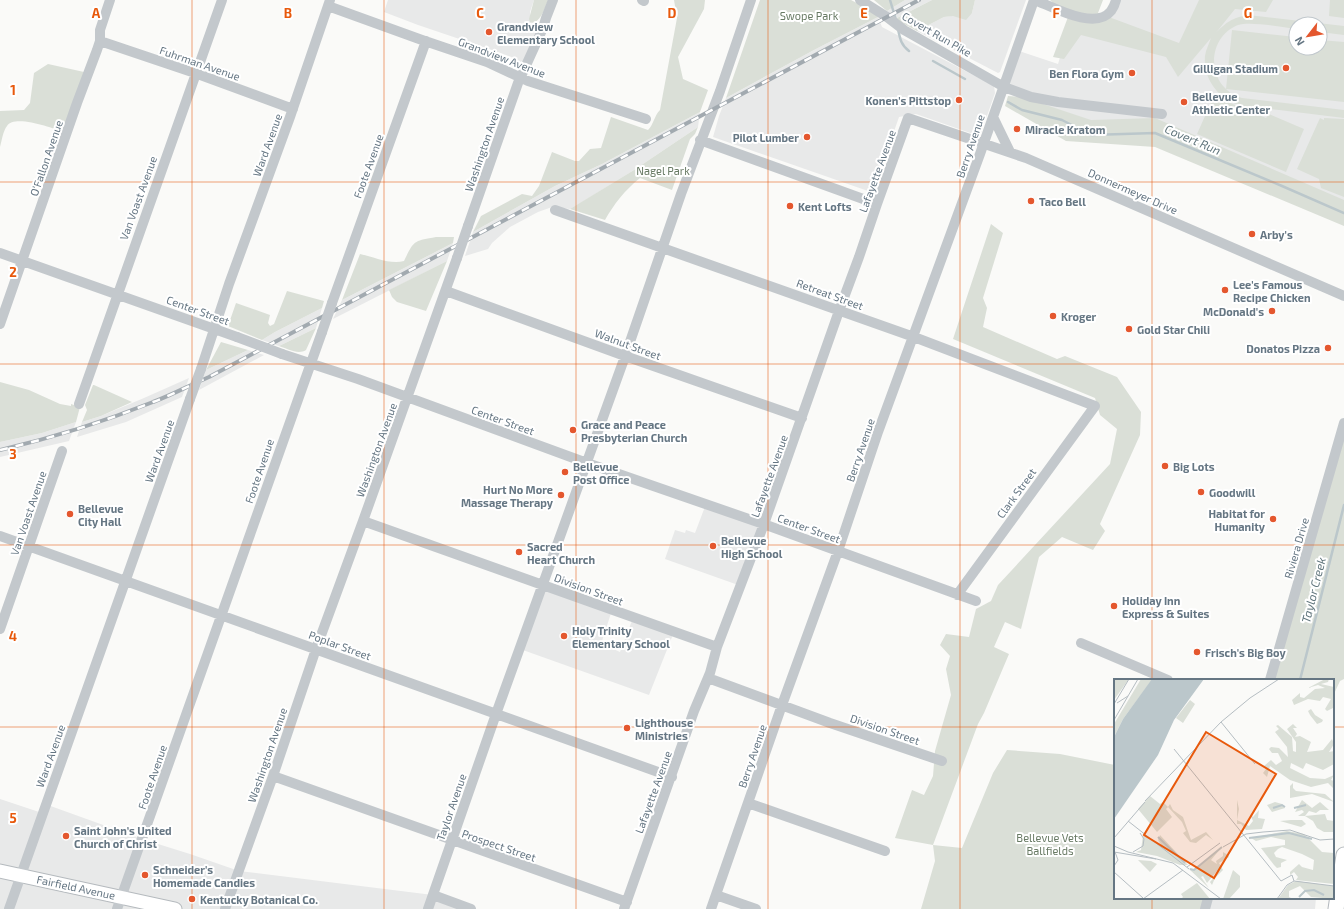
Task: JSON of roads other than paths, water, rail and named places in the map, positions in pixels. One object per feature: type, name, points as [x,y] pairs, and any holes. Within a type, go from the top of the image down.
[{"type":"highway","points":[[1336,909],[1344,855]]},
{"type":"main road","name":"Fairfield Avenue","points":[[0,870],[119,903],[175,909]]},
{"type":"street","name":"O’Fallon Avenue","points":[[0,324],[100,41],[100,30],[110,0]]},
{"type":"street","name":"Van Voast Avenue","points":[[79,404],[222,0]]},
{"type":"street","name":"Washington Avenue","points":[[225,909],[273,776],[316,649],[446,291],[520,78],[543,28],[553,0]]},
{"type":"street","name":"Taylor Avenue","points":[[428,909],[496,714],[587,463],[700,140],[720,90],[751,0]]},
{"type":"street","name":"Covert Run Pike","points":[[860,0],[887,17],[894,24],[1004,87],[1031,97],[1058,102],[1162,114]]},
{"type":"street","points":[[1034,0],[1074,15],[1093,20],[1107,15],[1111,11],[1116,0]]},
{"type":"street","name":"Berry Avenue","points":[[711,909],[782,705],[838,551],[878,432],[914,337],[1034,0]]},
{"type":"street","name":"Grandview Avenue","points":[[329,3],[426,41],[494,64],[520,78],[646,119]]},
{"type":"street","name":"Ward Avenue","points":[[9,909],[329,3]]},
{"type":"street","name":"Fuhrman Avenue","points":[[100,41],[195,73],[292,109]]},
{"type":"street","name":"Foote Avenue","points":[[119,903],[426,41]]},
{"type":"street","points":[[993,117],[1010,152]]},
{"type":"street","name":"Donnermeyer Drive","points":[[908,118],[1026,158],[1344,296]]},
{"type":"street","name":"Lafayette Avenue","points":[[626,906],[694,711],[708,678],[717,647],[764,524],[908,118]]},
{"type":"street","points":[[700,140],[877,204]]},
{"type":"street","name":"Retreat Street","points":[[554,210],[914,337],[1095,406]]},
{"type":"street","name":"Center Street","points":[[0,253],[214,328],[282,354],[587,463],[764,524],[976,601]]},
{"type":"street","name":"Walnut Street","points":[[446,291],[802,418]]},
{"type":"street","name":"Clark Street","points":[[957,595],[1095,406]]},
{"type":"street","name":"Riviera Drive","points":[[1270,679],[1344,423]]},
{"type":"street","name":"Van Voast Avenue","points":[[0,629],[62,451]]},
{"type":"street","name":"Division Street","points":[[363,521],[717,647]]},
{"type":"street","name":"Poplar Street","points":[[0,536],[672,777]]},
{"type":"street","points":[[1081,643],[1166,679]]},
{"type":"street","name":"Division Street","points":[[708,678],[942,761]]},
{"type":"street","name":"Prospect Street","points":[[273,776],[626,906]]},
{"type":"street","points":[[748,803],[885,851]]},
{"type":"street","points":[[433,895],[471,909]]},
{"type":"street","points":[[716,895],[756,909]]},
{"type":"street","points":[[1205,909],[1208,899]]},
{"type":"waterway","name":"Covert Run","points":[[890,0],[896,20]]},
{"type":"waterway","name":"Covert Run","points":[[898,29],[901,42],[909,51]]},
{"type":"waterway","name":"Covert Run","points":[[933,61],[965,79]]},
{"type":"waterway","name":"Covert Run","points":[[1008,102],[1022,110],[1062,120],[1091,135],[1155,133],[1344,213]]},
{"type":"waterway","name":"Taylor Creek","points":[[1300,679],[1344,505]]},
{"type":"railway","points":[[0,450],[58,435],[115,416],[160,399],[209,377],[919,0]]},
{"type":"place","name":"Grandview Elementary School","points":[[489,32]]},
{"type":"place","name":"Gilligan Stadium","points":[[1286,68]]},
{"type":"place","name":"Ben Flora Gym","points":[[1132,73]]},
{"type":"place","name":"Konen's Pittstop","points":[[959,100]]},
{"type":"place","name":"Bellevue Athletic Center","points":[[1184,102]]},
{"type":"place","name":"Miracle Kratom","points":[[1017,129]]},
{"type":"place","name":"Pilot Lumber","points":[[807,137]]},
{"type":"place","name":"Taco Bell","points":[[1031,201]]},
{"type":"place","name":"Kent Lofts","points":[[790,206]]},
{"type":"place","name":"Arby's","points":[[1252,234]]},
{"type":"place","name":"Lee's Famous Recipe Chicken","points":[[1225,290]]},
{"type":"place","name":"McDonald's","points":[[1272,311]]},
{"type":"place","name":"Kroger","points":[[1053,316]]},
{"type":"place","name":"Gold Star Chili","points":[[1129,329]]},
{"type":"place","name":"Donatos Pizza","points":[[1328,348]]},
{"type":"place","name":"Grace and Peace Presbyterian Church","points":[[573,430]]},
{"type":"place","name":"Big Lots","points":[[1165,466]]},
{"type":"place","name":"Bellevue Post Office","points":[[565,472]]},
{"type":"place","name":"Goodwill","points":[[1201,492]]},
{"type":"place","name":"Hurt No More Massage Therapy","points":[[561,495]]},
{"type":"place","name":"Bellevue City Hall","points":[[70,514]]},
{"type":"place","name":"Habitat for Humanity","points":[[1273,519]]},
{"type":"place","name":"Bellevue High School","points":[[713,546]]},
{"type":"place","name":"Sacred Heart Church","points":[[519,552]]},
{"type":"place","name":"Holiday Inn Express & Suites","points":[[1114,606]]},
{"type":"place","name":"Holy Trinity Elementary School","points":[[564,636]]},
{"type":"place","name":"Frisch's Big Boy","points":[[1197,652]]},
{"type":"place","name":"Lighthouse Ministries","points":[[627,728]]},
{"type":"place","name":"Saint John’s United Church of Christ","points":[[66,836]]},
{"type":"place","name":"Schneider's Homemade Candies","points":[[145,875]]},
{"type":"place","name":"Kentucky Botanical Co.","points":[[192,899]]},
{"type":"park label","name":"Swope Park","points":[[809,15]]},
{"type":"park label","name":"Nagel Park","points":[[663,170]]},
{"type":"park label","name":"Bellevue Vets Ballfields","points":[[1050,843]]}]
